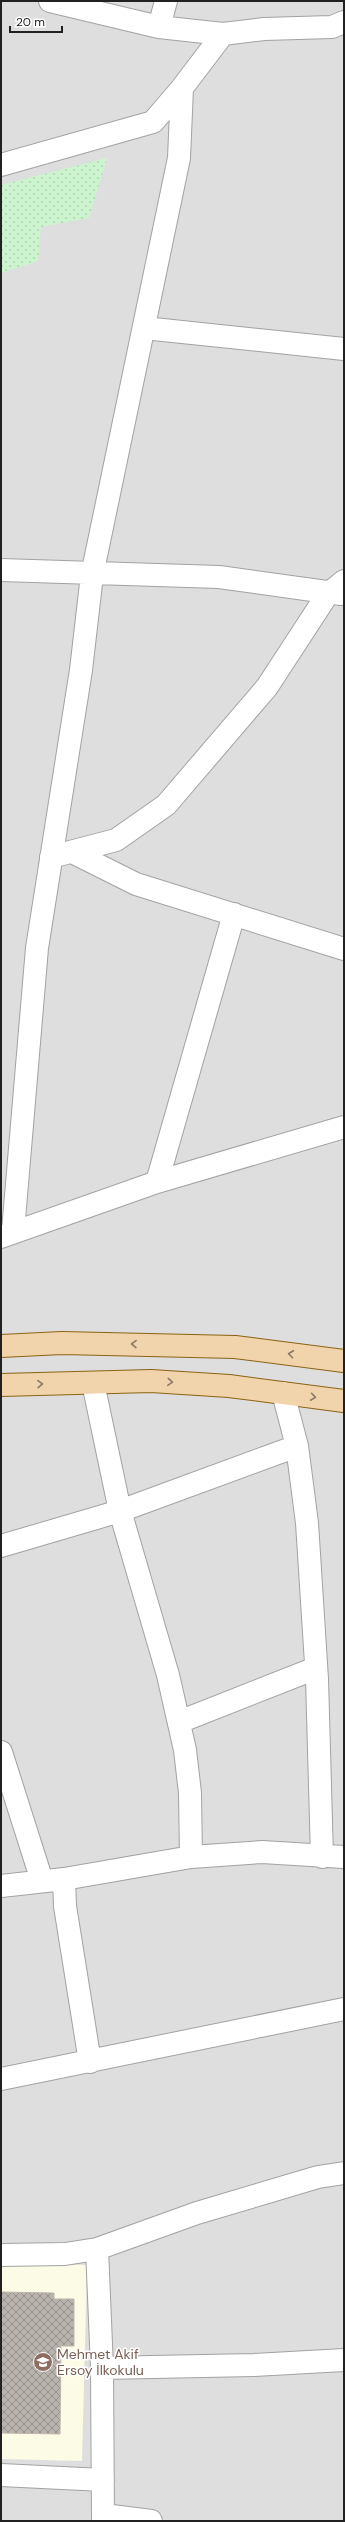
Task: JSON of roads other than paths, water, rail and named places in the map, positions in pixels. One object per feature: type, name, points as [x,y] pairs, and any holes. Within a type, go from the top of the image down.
[{"type":"main road","points":[[1,1346],[62,1342],[235,1347],[344,1361]]},
{"type":"main road","points":[[1,1386],[151,1381],[284,1392],[344,1401]]},
{"type":"street","points":[[50,1],[159,27],[223,34],[264,29],[340,29]]},
{"type":"street","points":[[159,27],[166,1]]},
{"type":"street","points":[[1,165],[153,122],[182,88],[223,34]]},
{"type":"street","points":[[182,88],[179,158],[92,574],[61,855],[37,948],[7,1234],[157,1182],[344,1127]]},
{"type":"street","points":[[144,328],[344,349]]},
{"type":"street","points":[[1,570],[219,577],[339,589]]},
{"type":"street","points":[[61,855],[116,840],[166,805],[267,687],[339,589]]},
{"type":"street","points":[[61,855],[136,884],[344,949]]},
{"type":"street","points":[[157,1182],[234,914]]},
{"type":"street","points":[[93,1383],[120,1510],[168,1675],[179,1722],[190,1793],[191,1857]]},
{"type":"street","points":[[284,1392],[297,1446],[307,1523],[316,1668],[322,1857]]},
{"type":"street","points":[[1,1546],[120,1510],[297,1446]]},
{"type":"street","points":[[179,1722],[316,1668]]},
{"type":"street","points":[[1,1752],[42,1881]]},
{"type":"street","points":[[1,1886],[64,1879],[191,1857],[262,1852],[322,1857],[344,1857]]},
{"type":"street","points":[[64,1879],[65,1906],[90,2062]]},
{"type":"street","points":[[1,2079],[344,2009]]},
{"type":"street","points":[[1,2255],[65,2254],[97,2250],[197,2213],[318,2177],[344,2173]]},
{"type":"street","points":[[97,2250],[102,2368],[103,2518],[151,2521]]},
{"type":"street","points":[[102,2368],[254,2365],[344,2360]]},
{"type":"street","points":[[1,2475],[103,2480]]},
{"type":"place","name":"Mehmet Akif Ersoy İlkokulu","points":[[43,2362]]}]
